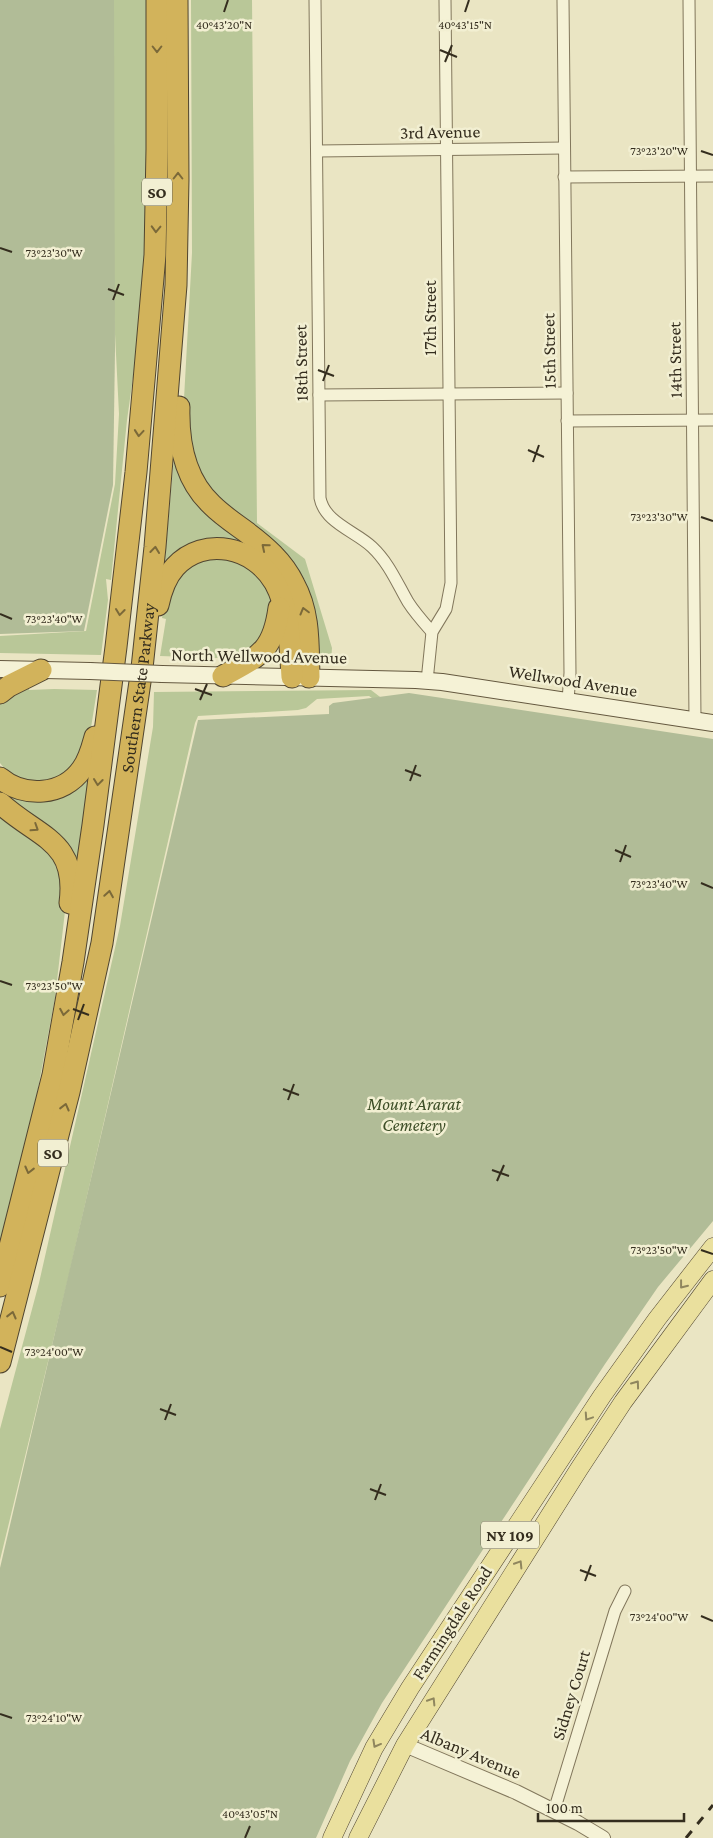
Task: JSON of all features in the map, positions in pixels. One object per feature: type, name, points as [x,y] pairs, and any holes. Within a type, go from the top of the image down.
[{"type":"highway","name":"Southern State Parkway","points":[[0,1286],[53,1075],[73,962],[116,647],[136,472],[155,254],[157,0]]},
{"type":"highway","name":"Southern State Parkway","points":[[0,1362],[69,1092],[102,943],[152,671],[155,547],[174,312],[178,179],[176,0]]},
{"type":"highway","points":[[174,312],[179,428],[181,448],[186,464],[198,488],[207,500],[272,553],[291,578],[298,592],[306,617],[300,677]]},
{"type":"highway","points":[[152,671],[164,584],[175,566],[190,555],[208,549],[220,548],[246,554],[268,573],[276,584],[300,677]]},
{"type":"highway","points":[[223,676],[257,657],[269,644],[276,627],[281,598]]},
{"type":"highway","points":[[0,778],[15,787],[40,792],[64,785],[81,772],[92,746],[116,647]]},
{"type":"highway","points":[[0,693],[9,686],[41,670]]},
{"type":"highway","points":[[0,803],[48,838],[58,847],[65,858],[72,887],[70,909],[73,962]]},
{"type":"main road","name":"North Wellwood Avenue","points":[[0,669],[152,671],[223,676],[378,678],[427,681]]},
{"type":"main road","name":"Wellwood Avenue","points":[[427,681],[568,700],[713,723]]},
{"type":"main road","name":"Farmingdale Road","points":[[332,1838],[358,1779],[391,1717],[602,1396],[662,1312],[713,1247]]},
{"type":"main road","name":"Farmingdale Road","points":[[358,1838],[405,1745],[594,1444],[650,1363],[713,1280]]},
{"type":"main road","points":[[405,1745],[398,1740],[397,1732],[466,1614],[476,1587]]},
{"type":"street","name":"18th Street","points":[[316,0],[320,492],[323,508],[331,518],[359,536],[378,553],[393,573],[408,602],[432,632]]},
{"type":"street","name":"17th Street","points":[[432,632],[446,609],[450,589],[445,0]]},
{"type":"street","name":"15th Street","points":[[563,0],[570,673],[568,700]]},
{"type":"street","name":"14th Street","points":[[689,0],[694,720]]},
{"type":"street","name":"3rd Avenue","points":[[317,151],[564,148]]},
{"type":"street","points":[[564,177],[713,176]]},
{"type":"street","points":[[319,394],[567,393]]},
{"type":"street","points":[[568,421],[713,420]]},
{"type":"street","points":[[427,681],[432,632]]},
{"type":"street","name":"Sidney Court","points":[[554,1811],[615,1611],[625,1591]]},
{"type":"street","name":"Albany Avenue","points":[[405,1745],[516,1792],[554,1811],[597,1837]]},
{"type":"green space","points":[[0,0],[114,0],[115,350],[113,485],[84,631],[0,634]]},
{"type":"green space","points":[[112,0],[147,0],[149,207],[138,342],[127,420],[111,580],[106,579],[108,600],[101,655],[0,653],[0,636],[86,631],[115,484],[119,414],[109,214]]},
{"type":"green space","points":[[191,0],[252,0],[257,523],[305,559],[332,648],[331,662],[320,656],[317,657],[316,651],[189,457],[184,399],[192,253]]},
{"type":"green space","points":[[175,446],[247,535],[294,623],[243,547],[166,573],[165,557]]},
{"type":"green space","points":[[216,553],[254,565],[275,604],[273,627],[246,654],[217,658],[160,656],[166,619],[162,618],[167,590],[176,573]]},
{"type":"green space","points":[[29,685],[29,690],[97,690],[87,753],[53,785],[17,778],[0,763],[0,700]]},
{"type":"green space","points":[[371,690],[384,700],[384,706],[369,696],[317,699],[306,708],[298,710],[198,716],[195,723],[68,1279],[0,1560],[0,1429],[39,1283],[120,926],[153,727],[154,692]]},
{"type":"green space","name":"Mount Ararat Cemetery","points":[[409,693],[713,739],[713,1221],[658,1287],[605,1364],[382,1703],[350,1761],[316,1838],[0,1838],[0,1568],[198,720],[329,714],[329,706],[333,703]]},
{"type":"green space","points":[[90,770],[79,871],[0,796],[0,783],[23,794]]},
{"type":"green space","points":[[0,811],[50,845],[68,885],[55,998],[37,1094],[5,1223],[0,1253]]},
{"type":"railway","points":[[686,1838],[713,1805]]}]
